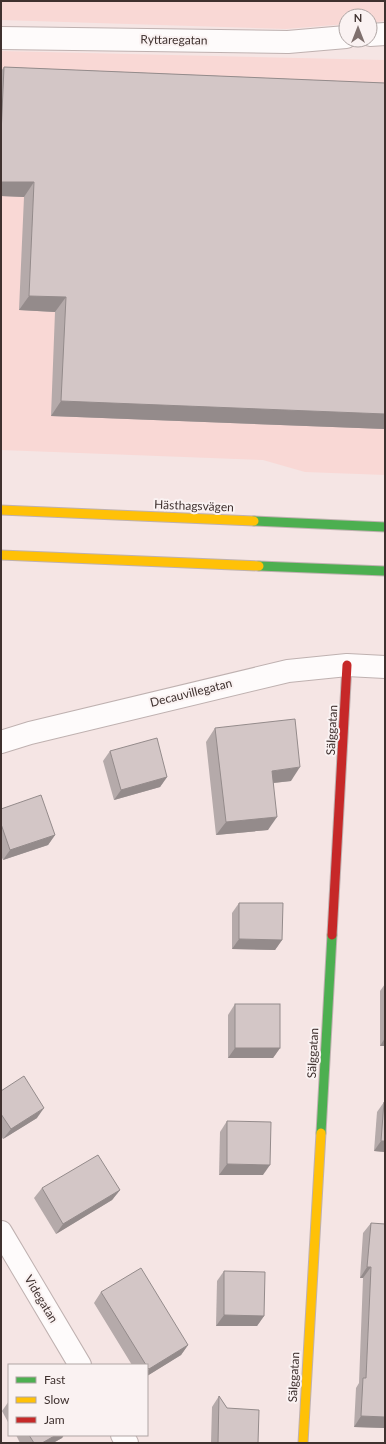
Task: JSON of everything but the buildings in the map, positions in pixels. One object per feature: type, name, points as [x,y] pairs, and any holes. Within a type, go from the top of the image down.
[{"type":"street","name":"Ryttaregatan","points":[[1,38],[288,42],[338,38]]},
{"type":"street","name":"Hästhagsvägen","points":[[1,510],[385,527]]},
{"type":"street","points":[[1,554],[385,571]]},
{"type":"street","name":"Decauvillegatan","points":[[1,742],[30,733],[288,671],[348,665],[385,667]]},
{"type":"street","name":"Sälggatan","points":[[303,1443],[348,665]]},
{"type":"street","name":"Videgatan","points":[[1,1232],[79,1364]]},
{"type":"shaded area","points":[[1,1],[385,1],[385,21],[378,22],[378,8],[338,8],[338,25],[286,29],[1,20]]},
{"type":"shaded area","points":[[1,51],[385,60],[385,475],[305,472],[263,460],[1,450]]},
{"type":"traffic: fast","points":[[254,521],[385,527]]},
{"type":"traffic: fast","points":[[259,566],[385,571]]},
{"type":"traffic: fast","points":[[321,1133],[332,935]]},
{"type":"traffic: slow","points":[[1,510],[254,521]]},
{"type":"traffic: slow","points":[[1,555],[259,566]]},
{"type":"traffic: slow","points":[[303,1443],[321,1133]]},
{"type":"traffic: jam","points":[[332,935],[347,665]]}]
